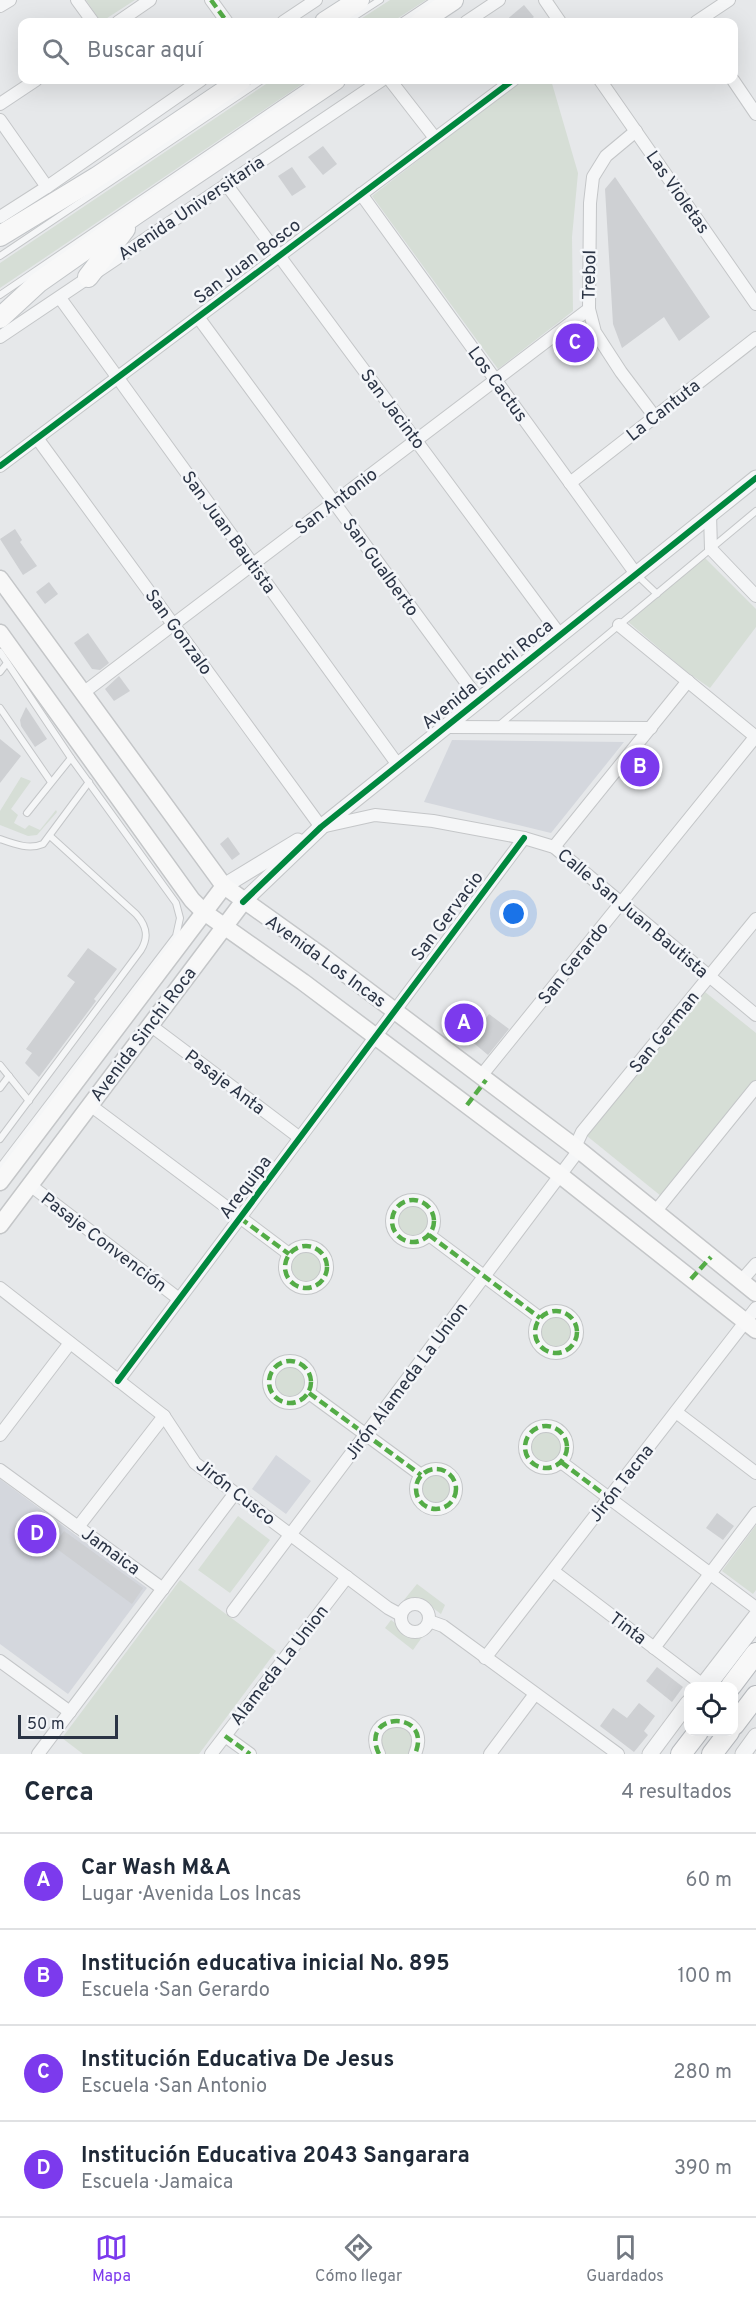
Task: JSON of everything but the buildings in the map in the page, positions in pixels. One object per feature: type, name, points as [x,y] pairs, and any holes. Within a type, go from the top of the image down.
[{"type":"main road","points":[[332,18],[359,0]]},
{"type":"main road","points":[[426,18],[453,0]]},
{"type":"main road","points":[[0,236],[97,177],[235,84]]},
{"type":"main road","name":"Avenida Universitaria","points":[[0,318],[39,282],[329,84]]},
{"type":"main road","points":[[0,219],[62,190],[97,177]]},
{"type":"main road","points":[[88,277],[136,214]]},
{"type":"main road","name":"Avenida Los Incas","points":[[0,579],[224,886],[243,902],[322,956],[577,1149],[756,1293]]},
{"type":"main road","name":"Avenida Los Incas","points":[[0,633],[192,900],[204,912],[303,982],[560,1175],[751,1326]]},
{"type":"main road","name":"Avenida Sinchi Roca","points":[[0,1182],[224,886]]},
{"type":"main road","name":"Avenida Sinchi Roca","points":[[0,1224],[243,902]]},
{"type":"main road","points":[[734,1682],[756,1653]]},
{"type":"main road","points":[[738,1720],[756,1696]]},
{"type":"main road","points":[[679,1754],[694,1736]]},
{"type":"main road","points":[[712,1754],[725,1736]]},
{"type":"street","points":[[0,6],[10,0]]},
{"type":"street","points":[[77,0],[90,18]]},
{"type":"street","points":[[124,18],[150,0]]},
{"type":"street","points":[[211,0],[224,18]]},
{"type":"street","points":[[289,18],[316,0]]},
{"type":"street","points":[[472,18],[499,0]]},
{"type":"street","points":[[544,0],[557,18]]},
{"type":"street","points":[[702,18],[729,0]]},
{"type":"street","points":[[0,104],[30,84]]},
{"type":"street","points":[[0,219],[195,84]]},
{"type":"street","name":"Avenida Universitaria","points":[[0,338],[376,84]]},
{"type":"street","points":[[393,84],[435,138]]},
{"type":"street","name":"San Juan Bosco","points":[[0,466],[508,84]]},
{"type":"street","name":"Las Violetas","points":[[606,84],[756,304]]},
{"type":"street","points":[[737,84],[756,114]]},
{"type":"street","points":[[0,120],[47,187]]},
{"type":"street","name":"Trebol","points":[[636,131],[606,156],[593,177],[590,203],[589,309],[595,332],[621,372],[655,417]]},
{"type":"street","name":"San Jacinto","points":[[226,184],[560,635]]},
{"type":"street","name":"Los Cactus","points":[[361,194],[636,574]]},
{"type":"street","name":"San Juan Bautista","points":[[60,298],[398,765]]},
{"type":"street","name":"San Antonio","points":[[83,693],[589,309]]},
{"type":"street","name":"San Gualberto","points":[[198,317],[479,700]]},
{"type":"street","name":"La Cantuta","points":[[570,483],[756,338]]},
{"type":"street","name":"San Gonzalo","points":[[37,438],[321,827]]},
{"type":"street","name":"Avenida Sinchi Roca","points":[[243,902],[321,827],[756,477]]},
{"type":"street","points":[[710,514],[711,549],[756,596]]},
{"type":"street","points":[[619,625],[756,737]]},
{"type":"street","points":[[554,847],[688,681]]},
{"type":"street","points":[[445,727],[651,728]]},
{"type":"street","name":"San Gerardo","points":[[481,1076],[756,737]]},
{"type":"street","name":"Calle San Juan Bautista","points":[[321,827],[375,815],[433,821],[524,838],[554,847],[756,1016]]},
{"type":"street","name":"Avenida Sinchi Roca","points":[[224,886],[321,827]]},
{"type":"street","name":"San Gervacio","points":[[394,1011],[524,838]]},
{"type":"street","name":"San German","points":[[577,1149],[582,1132],[756,919]]},
{"type":"street","name":"Arequipa","points":[[118,1381],[394,1011]]},
{"type":"street","name":"Pasaje Anta","points":[[150,1025],[300,1138]]},
{"type":"street","points":[[655,1212],[756,1087]]},
{"type":"street","points":[[90,1105],[289,1254]]},
{"type":"street","name":"Jirón Alameda La Union","points":[[233,1611],[560,1175],[577,1149]]},
{"type":"street","name":"Pasaje Convención","points":[[30,1185],[179,1299]]},
{"type":"street","points":[[429,1235],[540,1318]]},
{"type":"street","points":[[741,1281],[756,1264]]},
{"type":"street","name":"Jirón Cusco","points":[[0,1288],[164,1416],[195,1463],[388,1608],[401,1615]]},
{"type":"street","name":"Jirón Tacna","points":[[485,1658],[676,1412],[751,1326],[756,1308]]},
{"type":"street","points":[[0,1435],[70,1343]]},
{"type":"street","points":[[309,1393],[421,1475]]},
{"type":"street","points":[[676,1412],[756,1473]]},
{"type":"street","points":[[78,1527],[164,1416]]},
{"type":"street","points":[[561,1462],[756,1608]]},
{"type":"street","name":"Jamaica","points":[[0,1470],[163,1589]]},
{"type":"street","points":[[38,1754],[235,1493]]},
{"type":"street","points":[[654,1648],[756,1513]]},
{"type":"street","name":"Tinta","points":[[553,1570],[701,1682]]},
{"type":"street","name":"Alameda La Union","points":[[211,1754],[347,1577]]},
{"type":"street","points":[[418,1604],[426,1608],[429,1621],[424,1629],[415,1632],[406,1628],[401,1615],[409,1605],[418,1604]]},
{"type":"street","points":[[709,1682],[756,1616]]},
{"type":"street","points":[[429,1621],[443,1626],[618,1754]]},
{"type":"street","points":[[0,1661],[70,1712]]},
{"type":"street","points":[[490,1754],[535,1694]]},
{"type":"street","points":[[650,1754],[684,1708]]},
{"type":"street","points":[[379,1754],[376,1747],[377,1733],[387,1723],[394,1720],[407,1723],[413,1728],[418,1740],[415,1754]]},
{"type":"street","points":[[225,1736],[250,1754]]},
{"type":"street","points":[[743,1754],[756,1736]]},
{"type":"lane","points":[[352,18],[380,0]]},
{"type":"lane","points":[[407,18],[434,0]]},
{"type":"lane","points":[[0,256],[256,84]]},
{"type":"lane","points":[[0,295],[310,84]]},
{"type":"lane","points":[[497,728],[756,512]]},
{"type":"lane","points":[[636,574],[657,594]]},
{"type":"lane","points":[[0,652],[71,758],[177,903],[180,911],[176,936],[0,1167]]},
{"type":"lane","points":[[0,672],[7,663]]},
{"type":"lane","points":[[0,708],[51,782]]},
{"type":"lane","points":[[27,813],[71,758]]},
{"type":"lane","points":[[0,847],[2,840],[26,847],[43,844],[89,782]]},
{"type":"lane","points":[[0,1139],[141,950],[146,938],[144,924],[136,914],[50,836]]},
{"type":"lane","points":[[0,1065],[29,1101]]},
{"type":"lane","points":[[0,1088],[9,1076]]},
{"type":"lane","points":[[710,1682],[756,1631]]},
{"type":"lane","points":[[679,1754],[686,1736]]},
{"type":"shaded area","points":[[86,0],[135,0],[107,18],[98,18]]},
{"type":"shaded area","points":[[390,0],[426,0],[398,18],[362,18]]},
{"type":"shaded area","points":[[266,84],[302,84],[0,288],[0,263]]},
{"type":"shaded area","points":[[517,84],[552,84],[578,173],[572,237],[573,311],[498,369],[372,196]]},
{"type":"shaded area","points":[[702,555],[756,609],[756,627],[710,688],[687,672],[626,620]]},
{"type":"shaded area","points":[[452,740],[624,742],[551,833],[424,802]]},
{"type":"shaded area","points":[[21,777],[31,781],[11,809],[18,815],[14,823],[25,829],[29,825],[40,830],[56,810],[57,812],[37,835],[28,836],[0,825],[0,811]]},
{"type":"shaded area","points":[[705,992],[756,1033],[756,1080],[661,1196],[587,1136]]},
{"type":"shaded area","points":[[413,1204],[425,1209],[430,1221],[425,1233],[413,1238],[401,1233],[396,1221],[401,1209]]},
{"type":"shaded area","points":[[306,1250],[319,1255],[324,1268],[319,1281],[306,1286],[293,1281],[288,1268],[293,1255]]},
{"type":"shaded area","points":[[557,1314],[569,1319],[574,1331],[569,1343],[557,1348],[545,1343],[540,1331],[545,1319]]},
{"type":"shaded area","points":[[291,1365],[303,1370],[308,1382],[303,1394],[291,1399],[279,1394],[274,1382],[279,1370]]},
{"type":"shaded area","points":[[546,1431],[557,1436],[562,1447],[557,1458],[546,1463],[535,1458],[530,1447],[535,1436]]},
{"type":"shaded area","points":[[276,1455],[311,1481],[286,1514],[252,1489]]},
{"type":"shaded area","points":[[436,1474],[447,1478],[451,1489],[447,1500],[436,1504],[425,1500],[421,1489],[425,1478]]},
{"type":"shaded area","points":[[0,1479],[147,1588],[68,1694],[0,1644]]},
{"type":"shaded area","points":[[238,1516],[270,1540],[230,1593],[198,1570]]},
{"type":"shaded area","points":[[756,1525],[756,1590],[753,1594],[722,1571]]},
{"type":"shaded area","points":[[180,1580],[276,1651],[199,1754],[83,1754],[62,1738]]},
{"type":"shaded area","points":[[417,1584],[445,1605],[441,1614],[424,1603],[404,1600]]},
{"type":"shaded area","points":[[391,1620],[411,1633],[425,1633],[413,1650],[385,1628]]},
{"type":"shaded area","points":[[392,1725],[409,1729],[414,1739],[410,1754],[383,1754],[379,1736]]},
{"type":"marked path","points":[[211,0],[224,18]]},
{"type":"marked path","points":[[467,1105],[486,1080]]},
{"type":"marked path","points":[[413,1200],[421,1201],[428,1206],[433,1213],[434,1221],[433,1229],[428,1236],[421,1241],[413,1242],[405,1241],[398,1236],[393,1229],[392,1221],[393,1213],[398,1206],[405,1201],[413,1200]]},
{"type":"marked path","points":[[240,1218],[289,1254]]},
{"type":"marked path","points":[[429,1235],[540,1318]]},
{"type":"marked path","points":[[306,1246],[314,1247],[321,1252],[326,1259],[327,1267],[326,1275],[321,1282],[314,1287],[306,1288],[298,1287],[291,1282],[286,1275],[285,1267],[286,1259],[291,1252],[298,1247],[306,1246]]},
{"type":"marked path","points":[[691,1279],[711,1257]]},
{"type":"marked path","points":[[556,1311],[564,1312],[571,1317],[576,1324],[577,1332],[576,1340],[571,1347],[564,1352],[556,1353],[548,1352],[541,1347],[536,1340],[535,1332],[536,1324],[541,1317],[548,1312],[556,1311]]},
{"type":"marked path","points":[[290,1361],[298,1362],[305,1367],[310,1374],[311,1382],[310,1390],[305,1397],[298,1402],[290,1403],[282,1402],[275,1397],[270,1390],[269,1382],[270,1374],[275,1367],[282,1362],[290,1361]]},
{"type":"marked path","points":[[309,1393],[421,1475]]},
{"type":"marked path","points":[[546,1426],[554,1427],[561,1432],[566,1439],[567,1447],[566,1455],[561,1462],[554,1467],[546,1468],[538,1467],[531,1462],[526,1455],[525,1447],[526,1439],[531,1432],[538,1427],[546,1426]]},
{"type":"marked path","points":[[561,1462],[609,1498]]},
{"type":"marked path","points":[[436,1469],[444,1470],[450,1475],[455,1481],[456,1489],[455,1497],[450,1503],[444,1508],[436,1509],[428,1508],[422,1503],[417,1497],[416,1489],[417,1481],[422,1475],[428,1470],[436,1469]]},
{"type":"marked path","points":[[379,1754],[375,1740],[378,1730],[386,1723],[396,1721],[406,1723],[414,1729],[418,1739],[415,1754]]},
{"type":"marked path","points":[[225,1736],[250,1754]]},
{"type":"cycle path","points":[[0,466],[508,84]]},
{"type":"cycle path","points":[[243,902],[321,827],[756,478]]},
{"type":"cycle path","points":[[118,1381],[524,838]]},
{"type":"place","name":"Institución Educativa De Jesus","points":[[575,343]]},
{"type":"place","name":"Institución educativa inicial No. 895","points":[[640,767]]},
{"type":"place","name":"Car Wash M&A","points":[[464,1023]]},
{"type":"place","name":"Institución Educativa 2043 Sangarara","points":[[37,1534]]}]
